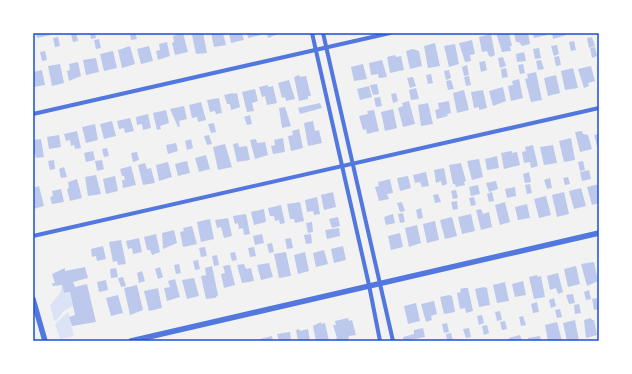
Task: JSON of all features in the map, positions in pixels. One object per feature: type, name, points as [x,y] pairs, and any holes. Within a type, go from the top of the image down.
[{"type":"street","points":[[312,33],[343,165],[380,341]]},
{"type":"street","points":[[323,33],[393,341]]},
{"type":"street","points":[[33,114],[390,33]]},
{"type":"street","points":[[33,236],[599,108]]},
{"type":"street","points":[[131,341],[380,282],[599,233]]},
{"type":"street","points":[[33,299],[45,341]]},
{"type":"shaded area","points":[[62,285],[64,293],[70,292],[73,306],[64,311],[56,321],[54,320],[50,305],[60,293]]},
{"type":"shaded area","points":[[68,312],[74,336],[60,339],[55,324]]},
{"type":"building","points":[[36,33],[49,33],[50,35],[37,38]]},
{"type":"building","points":[[76,33],[78,41],[73,42],[71,34]]},
{"type":"building","points":[[90,33],[95,33],[96,38],[91,39]]},
{"type":"building","points":[[130,33],[135,33],[137,39],[131,40]]},
{"type":"building","points":[[183,33],[188,52],[175,55],[172,43],[174,42],[173,36]]},
{"type":"building","points":[[203,33],[207,53],[196,54],[192,35]]},
{"type":"building","points":[[211,33],[223,33],[226,45],[214,47]]},
{"type":"building","points":[[229,33],[242,33],[244,40],[231,43]]},
{"type":"building","points":[[247,33],[261,33],[261,35],[248,38]]},
{"type":"building","points":[[267,33],[278,33],[278,34],[268,38]]},
{"type":"building","points":[[496,33],[509,33],[512,46],[510,46],[511,51],[502,52]]},
{"type":"building","points":[[514,33],[528,33],[530,44],[522,46],[519,42],[516,42]]},
{"type":"building","points":[[533,33],[546,33],[547,35],[534,38]]},
{"type":"building","points":[[552,33],[566,33],[566,35],[553,39]]},
{"type":"building","points":[[491,34],[495,55],[491,57],[487,51],[482,52],[479,37]]},
{"type":"building","points":[[58,37],[60,46],[55,47],[53,38]]},
{"type":"building","points":[[592,37],[595,46],[589,48],[587,38]]},
{"type":"building","points":[[99,39],[101,48],[96,49],[94,40]]},
{"type":"building","points":[[472,40],[475,54],[470,55],[471,61],[465,62],[459,43]]},
{"type":"building","points":[[574,41],[576,50],[571,51],[569,42]]},
{"type":"building","points":[[167,42],[170,56],[158,60],[156,51],[160,50],[159,44]]},
{"type":"building","points":[[435,43],[440,66],[428,68],[424,46]]},
{"type":"building","points":[[455,44],[459,64],[449,67],[444,46]]},
{"type":"building","points":[[557,45],[559,54],[554,56],[551,46]]},
{"type":"building","points":[[130,46],[135,64],[122,68],[118,50]]},
{"type":"building","points":[[149,46],[153,61],[141,64],[137,49]]},
{"type":"building","points":[[595,47],[597,56],[592,58],[590,48]]},
{"type":"building","points":[[539,48],[541,58],[535,59],[533,49]]},
{"type":"building","points":[[413,49],[419,51],[422,66],[410,69],[406,51]]},
{"type":"building","points":[[45,51],[47,60],[42,61],[40,52]]},
{"type":"building","points":[[113,51],[117,68],[104,71],[100,54]]},
{"type":"building","points":[[524,52],[526,61],[517,62],[516,54]]},
{"type":"building","points":[[395,55],[396,57],[401,56],[404,70],[390,73],[387,57]]},
{"type":"building","points":[[559,56],[561,65],[556,66],[554,57]]},
{"type":"building","points":[[503,57],[506,66],[500,68],[498,58]]},
{"type":"building","points":[[96,58],[99,72],[86,75],[83,60]]},
{"type":"building","points":[[382,60],[387,77],[379,78],[378,74],[371,75],[369,63]]},
{"type":"building","points":[[541,60],[544,69],[538,70],[536,61]]},
{"type":"building","points":[[485,61],[487,70],[481,72],[479,62]]},
{"type":"building","points":[[78,62],[81,76],[69,81],[67,71],[70,70],[69,64]]},
{"type":"building","points":[[60,64],[64,83],[52,86],[48,66]]},
{"type":"building","points":[[363,64],[367,79],[354,81],[351,67]]},
{"type":"building","points":[[523,64],[525,73],[520,74],[518,65]]},
{"type":"building","points":[[467,65],[469,75],[464,76],[462,67]]},
{"type":"building","points":[[591,66],[595,81],[588,83],[589,86],[584,88],[578,69]]},
{"type":"building","points":[[506,68],[508,77],[502,78],[501,69]]},
{"type":"building","points":[[573,68],[578,88],[565,90],[561,71]]},
{"type":"building","points":[[42,70],[45,85],[33,87],[33,72]]},
{"type":"building","points":[[449,70],[451,78],[446,80],[444,71]]},
{"type":"building","points":[[536,72],[542,100],[531,102],[525,79],[528,78],[527,74]]},
{"type":"building","points":[[431,74],[433,83],[428,84],[426,75]]},
{"type":"building","points":[[299,75],[300,77],[306,76],[311,96],[308,96],[308,99],[299,101],[294,77]]},
{"type":"building","points":[[556,75],[560,93],[548,96],[544,78]]},
{"type":"building","points":[[469,76],[471,85],[466,86],[464,77]]},
{"type":"building","points":[[413,77],[416,86],[410,88],[407,78]]},
{"type":"building","points":[[519,79],[523,98],[511,101],[508,86],[513,85],[512,81]]},
{"type":"building","points":[[289,80],[295,99],[286,101],[285,97],[282,98],[278,83]]},
{"type":"building","points":[[451,80],[454,89],[448,90],[446,81]]},
{"type":"building","points":[[377,84],[379,94],[373,95],[370,85]]},
{"type":"building","points":[[268,85],[268,87],[273,86],[277,103],[267,105],[265,96],[262,97],[259,87]]},
{"type":"building","points":[[369,86],[372,97],[360,100],[357,89]]},
{"type":"building","points":[[503,87],[506,101],[493,106],[489,91]]},
{"type":"building","points":[[416,88],[419,99],[411,100],[409,90]]},
{"type":"building","points":[[255,89],[258,101],[252,103],[254,111],[247,112],[242,92]]},
{"type":"building","points":[[464,90],[469,110],[457,113],[453,93]]},
{"type":"building","points":[[483,90],[487,108],[479,110],[479,107],[474,108],[471,92]]},
{"type":"building","points":[[237,93],[240,107],[231,110],[230,104],[227,104],[224,95]]},
{"type":"building","points":[[396,93],[398,101],[393,103],[391,94]]},
{"type":"building","points":[[380,97],[382,106],[376,107],[374,98]]},
{"type":"building","points":[[219,98],[222,113],[216,114],[215,111],[210,112],[207,100]]},
{"type":"building","points":[[409,101],[415,124],[403,127],[398,108],[403,106],[402,103]]},
{"type":"building","points":[[449,101],[451,113],[447,114],[448,116],[437,119],[435,110],[439,109],[438,103]]},
{"type":"building","points":[[201,102],[206,120],[198,122],[197,117],[192,118],[189,105]]},
{"type":"building","points":[[320,103],[322,108],[300,114],[298,108]]},
{"type":"building","points":[[428,103],[433,124],[421,126],[418,105]]},
{"type":"building","points":[[184,106],[187,119],[179,121],[180,126],[178,127],[170,109]]},
{"type":"building","points":[[285,107],[291,126],[282,128],[279,108]]},
{"type":"building","points":[[393,109],[397,128],[385,131],[381,112]]},
{"type":"building","points":[[166,110],[169,123],[160,126],[161,129],[157,130],[153,113]]},
{"type":"building","points":[[374,110],[379,131],[367,134],[366,129],[363,130],[359,116],[368,114],[367,111]]},
{"type":"building","points":[[148,114],[151,128],[143,130],[142,124],[137,125],[136,117]]},
{"type":"building","points":[[250,115],[252,124],[247,125],[244,117]]},
{"type":"building","points":[[130,118],[134,131],[125,133],[124,128],[119,129],[117,121]]},
{"type":"building","points":[[112,121],[116,136],[104,139],[100,124]]},
{"type":"building","points":[[313,121],[315,131],[319,130],[322,143],[308,146],[304,123]]},
{"type":"building","points":[[214,123],[216,132],[211,133],[208,124]]},
{"type":"building","points":[[95,124],[98,140],[86,143],[82,127]]},
{"type":"building","points":[[299,129],[303,148],[291,151],[288,136],[293,135],[292,131]]},
{"type":"building","points":[[77,131],[81,148],[75,149],[74,145],[71,146],[70,140],[66,141],[64,134]]},
{"type":"building","points":[[582,131],[583,134],[588,135],[592,149],[580,152],[575,132]]},
{"type":"building","points":[[599,134],[599,146],[597,146],[594,135]]},
{"type":"building","points":[[59,135],[61,147],[49,149],[47,137]]},
{"type":"building","points":[[209,135],[212,144],[207,145],[204,136]]},
{"type":"building","points":[[283,138],[285,152],[273,154],[271,146],[275,145],[274,140]]},
{"type":"building","points":[[571,138],[575,160],[564,162],[559,141]]},
{"type":"building","points":[[41,139],[44,157],[36,158],[35,154],[33,154],[33,140]]},
{"type":"building","points":[[191,139],[193,148],[187,150],[185,141]]},
{"type":"building","points":[[256,139],[257,143],[265,142],[268,155],[255,159],[250,140]]},
{"type":"building","points":[[176,143],[178,151],[168,154],[166,145]]},
{"type":"building","points":[[238,143],[239,147],[247,146],[250,160],[237,162],[233,144]]},
{"type":"building","points":[[225,144],[232,167],[218,170],[213,147]]},
{"type":"building","points":[[533,145],[538,166],[531,168],[530,162],[524,163],[522,152],[526,151],[525,147]]},
{"type":"building","points":[[553,145],[557,163],[544,165],[540,147]]},
{"type":"building","points":[[107,148],[109,156],[104,157],[102,149]]},
{"type":"building","points":[[93,151],[95,160],[86,162],[84,153]]},
{"type":"building","points":[[512,151],[512,153],[517,152],[520,165],[504,169],[501,153]]},
{"type":"building","points":[[137,152],[139,160],[133,162],[131,153]]},
{"type":"building","points":[[206,155],[210,169],[199,172],[195,158]]},
{"type":"building","points":[[497,156],[499,168],[487,170],[485,159]]},
{"type":"building","points":[[479,159],[483,177],[472,180],[467,161]]},
{"type":"building","points":[[54,160],[55,169],[50,170],[48,161]]},
{"type":"building","points":[[102,160],[104,169],[97,171],[95,161]]},
{"type":"building","points":[[187,161],[190,173],[178,176],[175,164]]},
{"type":"building","points":[[583,161],[585,170],[580,171],[578,162]]},
{"type":"building","points":[[168,162],[172,177],[159,181],[156,165]]},
{"type":"building","points":[[145,163],[147,169],[151,168],[155,183],[143,185],[138,165]]},
{"type":"building","points":[[461,163],[466,181],[464,182],[465,185],[456,187],[455,184],[453,184],[449,165]]},
{"type":"building","points":[[131,166],[136,185],[123,188],[122,180],[125,180],[120,169]]},
{"type":"building","points":[[64,167],[67,177],[61,178],[59,169]]},
{"type":"building","points":[[444,168],[447,184],[442,186],[441,181],[436,183],[434,170]]},
{"type":"building","points":[[589,170],[591,179],[582,181],[580,172]]},
{"type":"building","points":[[426,172],[429,186],[422,187],[420,182],[415,183],[413,175]]},
{"type":"building","points":[[529,172],[531,182],[525,183],[523,174]]},
{"type":"building","points":[[96,175],[101,194],[88,196],[85,177]]},
{"type":"building","points":[[115,176],[118,191],[106,194],[103,179]]},
{"type":"building","points":[[408,176],[411,188],[400,191],[397,178]]},
{"type":"building","points":[[568,177],[570,184],[565,185],[563,178]]},
{"type":"building","points":[[550,178],[552,188],[547,189],[544,180]]},
{"type":"building","points":[[77,179],[82,198],[70,201],[67,189],[69,188],[68,182]]},
{"type":"building","points":[[390,179],[393,193],[387,194],[389,199],[379,201],[375,187],[379,186],[378,182]]},
{"type":"building","points":[[496,181],[498,189],[489,192],[486,183]]},
{"type":"building","points":[[530,184],[532,193],[527,194],[525,185]]},
{"type":"building","points":[[599,184],[599,203],[592,205],[587,187]]},
{"type":"building","points":[[478,185],[480,194],[471,196],[469,187]]},
{"type":"building","points":[[39,186],[44,206],[33,209],[33,194],[35,194],[33,188]]},
{"type":"building","points":[[515,187],[516,196],[507,198],[505,189]]},
{"type":"building","points":[[581,188],[586,206],[574,209],[569,191]]},
{"type":"building","points":[[61,189],[64,202],[52,204],[50,197],[53,196],[52,191]]},
{"type":"building","points":[[456,190],[458,198],[453,199],[451,191]]},
{"type":"building","points":[[333,192],[336,207],[324,210],[321,195]]},
{"type":"building","points":[[492,192],[494,201],[489,202],[487,194]]},
{"type":"building","points":[[564,192],[569,214],[557,217],[552,195]]},
{"type":"building","points":[[438,194],[441,202],[435,203],[433,195]]},
{"type":"building","points":[[546,196],[551,215],[539,218],[534,199]]},
{"type":"building","points":[[317,197],[320,214],[314,215],[313,211],[307,212],[305,200]]},
{"type":"building","points":[[474,197],[476,205],[471,206],[469,198]]},
{"type":"building","points":[[457,201],[458,209],[453,210],[451,202]]},
{"type":"building","points":[[300,202],[304,221],[295,223],[294,219],[290,219],[287,204]]},
{"type":"building","points":[[402,202],[405,211],[400,212],[397,203]]},
{"type":"building","points":[[505,202],[510,222],[500,225],[495,205]]},
{"type":"building","points":[[527,204],[530,218],[518,220],[515,207]]},
{"type":"building","points":[[281,205],[285,223],[280,224],[279,220],[275,221],[274,216],[270,216],[268,208]]},
{"type":"building","points":[[421,208],[423,218],[418,219],[416,210]]},
{"type":"building","points":[[264,209],[266,222],[254,225],[251,212]]},
{"type":"building","points":[[481,209],[483,214],[489,212],[492,227],[481,230],[476,210]]},
{"type":"building","points":[[403,213],[405,222],[400,223],[398,214]]},
{"type":"building","points":[[246,214],[250,234],[244,235],[243,228],[239,229],[238,223],[235,224],[233,216]]},
{"type":"building","points":[[393,214],[395,223],[386,225],[384,217]]},
{"type":"building","points":[[471,214],[475,231],[462,234],[458,217]]},
{"type":"building","points":[[338,217],[340,226],[332,228],[329,219]]},
{"type":"building","points":[[452,217],[457,236],[445,239],[440,220]]},
{"type":"building","points":[[228,218],[232,236],[224,238],[221,227],[217,228],[215,220]]},
{"type":"building","points":[[210,219],[214,239],[201,242],[197,222]]},
{"type":"building","points":[[435,221],[439,240],[427,243],[423,224]]},
{"type":"building","points":[[312,222],[313,232],[308,233],[306,223]]},
{"type":"building","points":[[417,225],[421,243],[409,247],[405,228]]},
{"type":"building","points":[[192,226],[197,244],[183,247],[180,232],[184,231],[183,228]]},
{"type":"building","points":[[339,228],[340,236],[327,239],[325,230]]},
{"type":"building","points":[[174,230],[177,243],[163,249],[162,233]]},
{"type":"building","points":[[400,233],[403,247],[391,250],[388,236]]},
{"type":"building","points":[[156,234],[160,252],[152,255],[150,250],[147,250],[144,237]]},
{"type":"building","points":[[262,234],[264,243],[255,245],[253,236]]},
{"type":"building","points":[[311,234],[312,243],[306,244],[304,235]]},
{"type":"building","points":[[139,238],[142,252],[133,254],[132,248],[128,249],[126,241]]},
{"type":"building","points":[[291,238],[293,248],[287,249],[285,239]]},
{"type":"building","points":[[121,240],[126,264],[118,265],[117,261],[113,262],[109,242]]},
{"type":"building","points":[[272,243],[274,252],[269,253],[267,244]]},
{"type":"building","points":[[103,246],[106,259],[97,261],[96,256],[92,257],[91,249]]},
{"type":"building","points":[[343,246],[346,260],[334,263],[331,249]]},
{"type":"building","points":[[205,247],[207,256],[201,257],[199,248]]},
{"type":"building","points":[[254,247],[256,256],[250,257],[248,248]]},
{"type":"building","points":[[324,250],[328,264],[316,267],[313,253]]},
{"type":"building","points":[[235,252],[237,260],[232,261],[230,253]]},
{"type":"building","points":[[286,252],[291,276],[279,278],[274,254]]},
{"type":"building","points":[[305,252],[309,271],[298,274],[294,255]]},
{"type":"building","points":[[217,255],[219,265],[214,266],[212,256]]},
{"type":"building","points":[[198,260],[200,269],[195,270],[193,261]]},
{"type":"building","points":[[594,262],[598,281],[587,286],[581,264]]},
{"type":"building","points":[[269,263],[273,277],[261,280],[257,265]]},
{"type":"building","points":[[179,264],[181,273],[176,274],[174,265]]},
{"type":"building","points":[[244,264],[246,269],[251,268],[254,281],[242,283],[237,265]]},
{"type":"building","points":[[230,265],[235,285],[224,288],[221,274],[225,273],[223,266]]},
{"type":"building","points":[[212,266],[218,295],[215,298],[206,299],[201,276],[206,275],[205,268]]},
{"type":"building","points":[[576,266],[580,284],[568,287],[564,269]]},
{"type":"building","points":[[85,267],[88,278],[73,282],[75,287],[87,284],[96,322],[72,326],[69,317],[75,315],[70,292],[64,293],[62,285],[53,286],[52,283],[55,283],[52,274],[65,268],[65,271]]},
{"type":"building","points":[[160,267],[163,277],[158,279],[155,269]]},
{"type":"building","points":[[116,268],[118,277],[111,278],[110,269]]},
{"type":"building","points":[[142,271],[145,281],[139,283],[137,273]]},
{"type":"building","points":[[558,273],[563,292],[558,294],[556,288],[550,290],[547,276]]},
{"type":"building","points":[[537,275],[538,277],[541,276],[545,297],[534,299],[529,277]]},
{"type":"building","points":[[123,277],[126,286],[121,287],[118,278]]},
{"type":"building","points":[[194,278],[199,296],[187,299],[182,280]]},
{"type":"building","points":[[175,279],[180,297],[167,301],[164,288],[170,287],[168,281]]},
{"type":"building","points":[[106,280],[108,290],[99,292],[97,282]]},
{"type":"building","points":[[523,281],[526,295],[515,297],[512,284]]},
{"type":"building","points":[[505,282],[509,301],[497,303],[493,285]]},
{"type":"building","points":[[137,285],[143,310],[130,315],[124,288]]},
{"type":"building","points":[[484,287],[487,288],[490,305],[479,307],[475,289]]},
{"type":"building","points":[[158,288],[162,308],[149,311],[144,291]]},
{"type":"building","points":[[468,288],[473,311],[466,313],[465,308],[460,309],[457,293],[461,292],[460,289]]},
{"type":"building","points":[[589,290],[591,299],[586,300],[584,292]]},
{"type":"building","points":[[573,294],[575,303],[569,304],[566,295]]},
{"type":"building","points":[[118,295],[123,313],[111,316],[106,298]]},
{"type":"building","points":[[449,295],[452,296],[455,312],[444,314],[440,297]]},
{"type":"building","points":[[554,298],[556,306],[551,308],[549,300]]},
{"type":"building","points":[[597,298],[599,309],[594,310],[592,299]]},
{"type":"building","points":[[434,301],[437,314],[431,316],[432,320],[426,322],[421,304]]},
{"type":"building","points":[[537,302],[539,312],[533,313],[531,304]]},
{"type":"building","points":[[416,303],[420,321],[408,324],[404,306]]},
{"type":"building","points":[[579,304],[581,313],[575,314],[574,305]]},
{"type":"building","points":[[560,309],[562,317],[557,318],[555,310]]},
{"type":"building","points":[[500,311],[502,320],[497,321],[495,312]]},
{"type":"building","points":[[482,315],[484,323],[479,325],[477,316]]},
{"type":"building","points":[[523,316],[526,325],[521,326],[519,317]]},
{"type":"building","points":[[348,318],[349,321],[352,320],[356,335],[349,336],[348,341],[334,341],[337,338],[333,325],[336,325],[335,321]]},
{"type":"building","points":[[591,318],[594,320],[597,335],[586,338],[584,320]]},
{"type":"building","points":[[575,320],[579,341],[567,341],[563,323]]},
{"type":"building","points":[[505,321],[507,329],[502,330],[500,322]]},
{"type":"building","points":[[321,322],[321,324],[325,323],[329,341],[316,341],[313,326]]},
{"type":"building","points":[[557,322],[562,341],[548,341],[545,325]]},
{"type":"building","points":[[447,323],[449,332],[444,333],[442,324]]},
{"type":"building","points":[[487,325],[489,333],[484,335],[482,326]]},
{"type":"building","points":[[423,328],[425,337],[404,341],[403,337],[414,334],[414,330]]},
{"type":"building","points":[[469,328],[471,337],[466,338],[463,329]]},
{"type":"building","points":[[299,329],[300,331],[308,329],[310,341],[298,341],[296,330]]},
{"type":"building","points":[[290,332],[291,341],[279,341],[277,334]]},
{"type":"building","points":[[451,333],[453,341],[447,341],[446,334]]},
{"type":"building","points":[[520,335],[522,341],[509,341],[509,338]]},
{"type":"building","points":[[272,336],[273,341],[260,341],[260,339]]},
{"type":"building","points":[[540,336],[541,341],[528,341],[528,338]]}]
